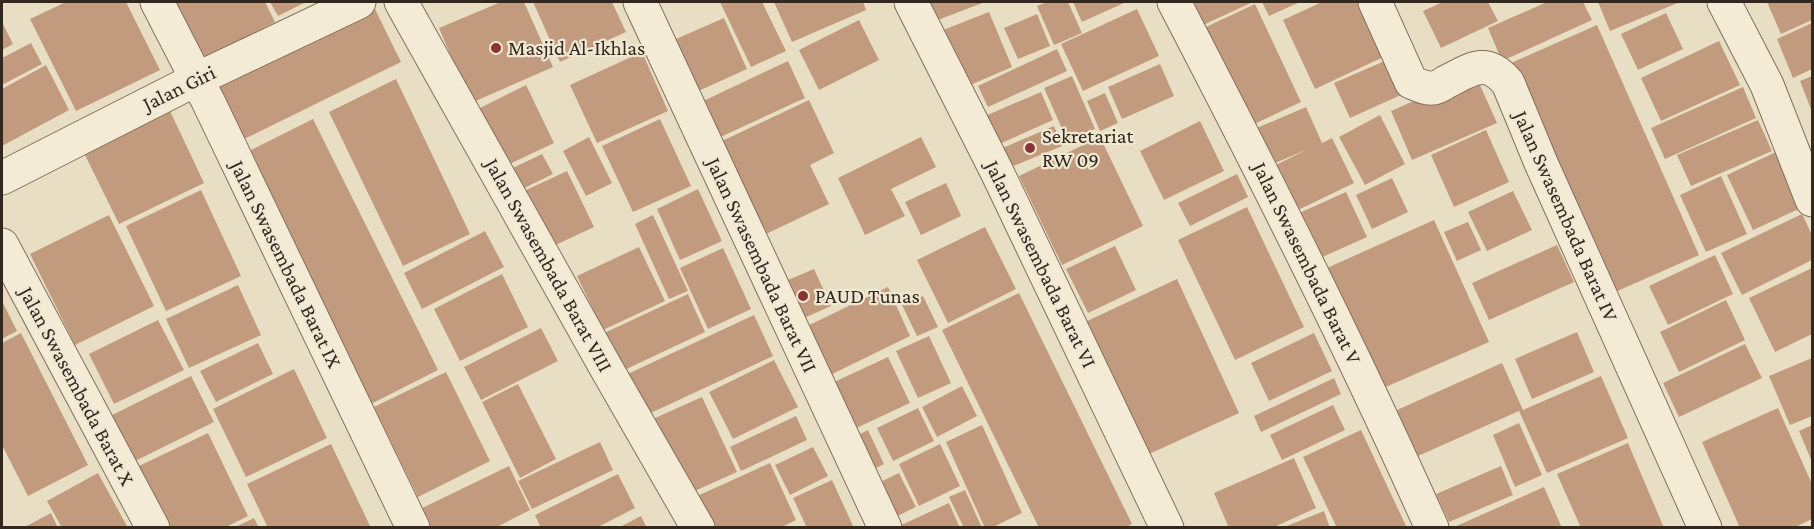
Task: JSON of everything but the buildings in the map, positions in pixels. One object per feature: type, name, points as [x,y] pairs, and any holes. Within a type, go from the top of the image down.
[{"type":"street","name":"Jalan Swasembada Barat IX","points":[[156,2],[197,79],[414,528]]},
{"type":"street","name":"Jalan Giri","points":[[2,178],[197,79],[359,2]]},
{"type":"street","name":"Jalan Swasembada Barat VIII","points":[[401,2],[698,528]]},
{"type":"street","name":"Jalan Swasembada Barat VII","points":[[640,2],[885,528]]},
{"type":"street","name":"Jalan Swasembada Barat VI","points":[[911,2],[996,171],[1167,528]]},
{"type":"street","name":"Jalan Swasembada Barat V","points":[[1174,2],[1265,176],[1368,386],[1432,528]]},
{"type":"street","name":"Jalan Swasembada Barat IV","points":[[1375,2],[1411,82],[1419,86],[1434,88],[1476,67],[1491,68],[1501,74],[1508,83],[1541,163],[1705,528]]},
{"type":"street","points":[[1724,2],[1767,85],[1812,200]]},
{"type":"street","name":"Jalan Swasembada Barat X","points":[[2,245],[153,528]]},
{"type":"place","name":"Masjid Al-Ikhlas","points":[[496,48]]},
{"type":"place","name":"Sekretariat RW 09","points":[[1030,148]]},
{"type":"place","name":"PAUD Tunas","points":[[803,296]]}]
